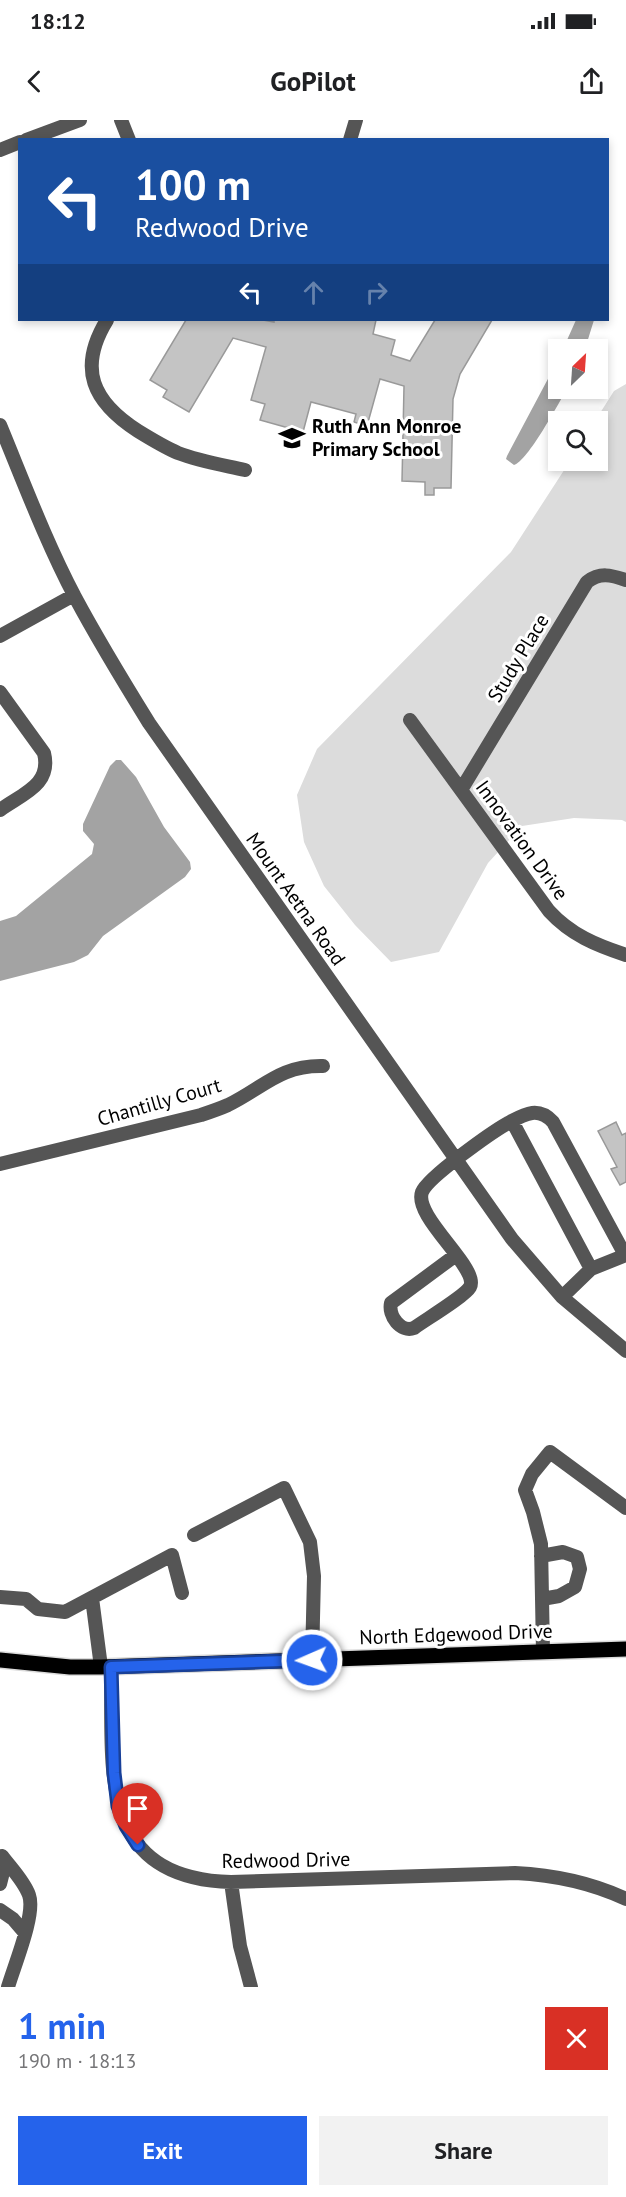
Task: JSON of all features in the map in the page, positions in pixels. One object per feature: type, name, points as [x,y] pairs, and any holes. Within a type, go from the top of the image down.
[{"type":"main road","name":"North Edgewood Drive","points":[[0,1660],[70,1667],[106,1667],[626,1649]]},
{"type":"street","points":[[31,138],[80,120]]},
{"type":"street","points":[[122,120],[128,138]]},
{"type":"street","points":[[351,138],[356,120]]},
{"type":"street","points":[[0,150],[18,143]]},
{"type":"street","points":[[106,321],[94,345],[91,361],[93,379],[100,398],[112,412],[160,445],[180,454],[245,470]]},
{"type":"street","name":"Mount Aetna Road","points":[[0,425],[74,595],[111,662],[149,723],[512,1239],[562,1297],[626,1351]]},
{"type":"street","name":"Study Place","points":[[461,790],[587,582],[602,575],[626,580]]},
{"type":"street","points":[[0,636],[74,595]]},
{"type":"street","points":[[0,692],[44,753],[47,765],[45,775],[39,783],[0,810]]},
{"type":"street","name":"Innovation Drive","points":[[411,720],[542,903],[556,919],[581,938],[625,953]]},
{"type":"street","name":"Chantilly Court","points":[[0,1164],[201,1115],[226,1106],[290,1069],[306,1065],[323,1066]]},
{"type":"street","points":[[456,1255],[391,1303],[391,1314],[400,1326],[405,1329],[414,1328],[470,1287],[470,1275],[456,1255],[423,1208],[421,1194],[429,1181],[512,1121],[535,1112],[548,1116],[625,1255],[591,1269],[562,1297]]},
{"type":"street","points":[[512,1121],[591,1269]]},
{"type":"street","points":[[543,1652],[541,1544],[525,1490],[532,1474],[550,1452],[626,1508]]},
{"type":"street","points":[[194,1535],[285,1488],[310,1542],[314,1576],[312,1660]]},
{"type":"street","points":[[541,1556],[563,1552],[577,1557],[580,1569],[575,1587],[559,1596],[542,1599]]},
{"type":"street","points":[[0,1597],[26,1599],[38,1609],[65,1612],[172,1555],[182,1593]]},
{"type":"street","name":"Redwood Drive","points":[[92,1598],[106,1667],[118,1806],[126,1826],[138,1845],[150,1859],[169,1870],[210,1881],[231,1882],[515,1873],[549,1874],[581,1881],[626,1899]]},
{"type":"street","points":[[0,1884],[5,1864],[1,1854]]},
{"type":"street","points":[[1,1854],[29,1893],[31,1904],[30,1918],[8,1987]]},
{"type":"street","points":[[231,1882],[240,1946],[251,1987]]},
{"type":"street","points":[[0,1910],[13,1919],[25,1933]]},
{"type":"shaded area","points":[[576,321],[594,321],[588,339],[567,339]]},
{"type":"shaded area","points":[[548,379],[548,399],[561,399],[555,411],[548,411],[548,422],[527,454],[514,465],[506,459]]},
{"type":"shaded area","points":[[626,384],[626,822],[574,818],[522,826],[488,863],[439,952],[391,962],[355,925],[324,886],[304,842],[297,795],[317,749],[511,552],[564,471],[608,471],[608,411],[601,411],[614,391]]},
{"type":"shaded area","points":[[116,760],[121,760],[136,777],[164,827],[190,862],[191,869],[185,877],[103,936],[88,955],[74,962],[0,981],[0,921],[16,916],[92,854],[94,844],[83,831],[83,824],[110,766]]},
{"type":"building","points":[[185,321],[376,321],[373,334],[395,340],[391,355],[410,361],[434,321],[491,321],[460,374],[453,399],[451,488],[434,488],[434,495],[425,495],[425,482],[402,481],[404,386],[380,379],[367,426],[354,422],[356,414],[311,402],[303,432],[260,420],[265,404],[251,400],[266,347],[233,338],[189,412],[163,397],[167,390],[150,380]]},
{"type":"building","points":[[616,1122],[622,1135],[626,1133],[626,1182],[620,1185],[611,1169],[617,1167],[598,1131]]},
{"type":"place","name":"Ruth Ann Monroe Primary School","points":[[292,438]]},
{"type":"route","points":[[138,1845],[126,1826],[118,1806],[114,1773],[111,1667],[312,1660]]}]
